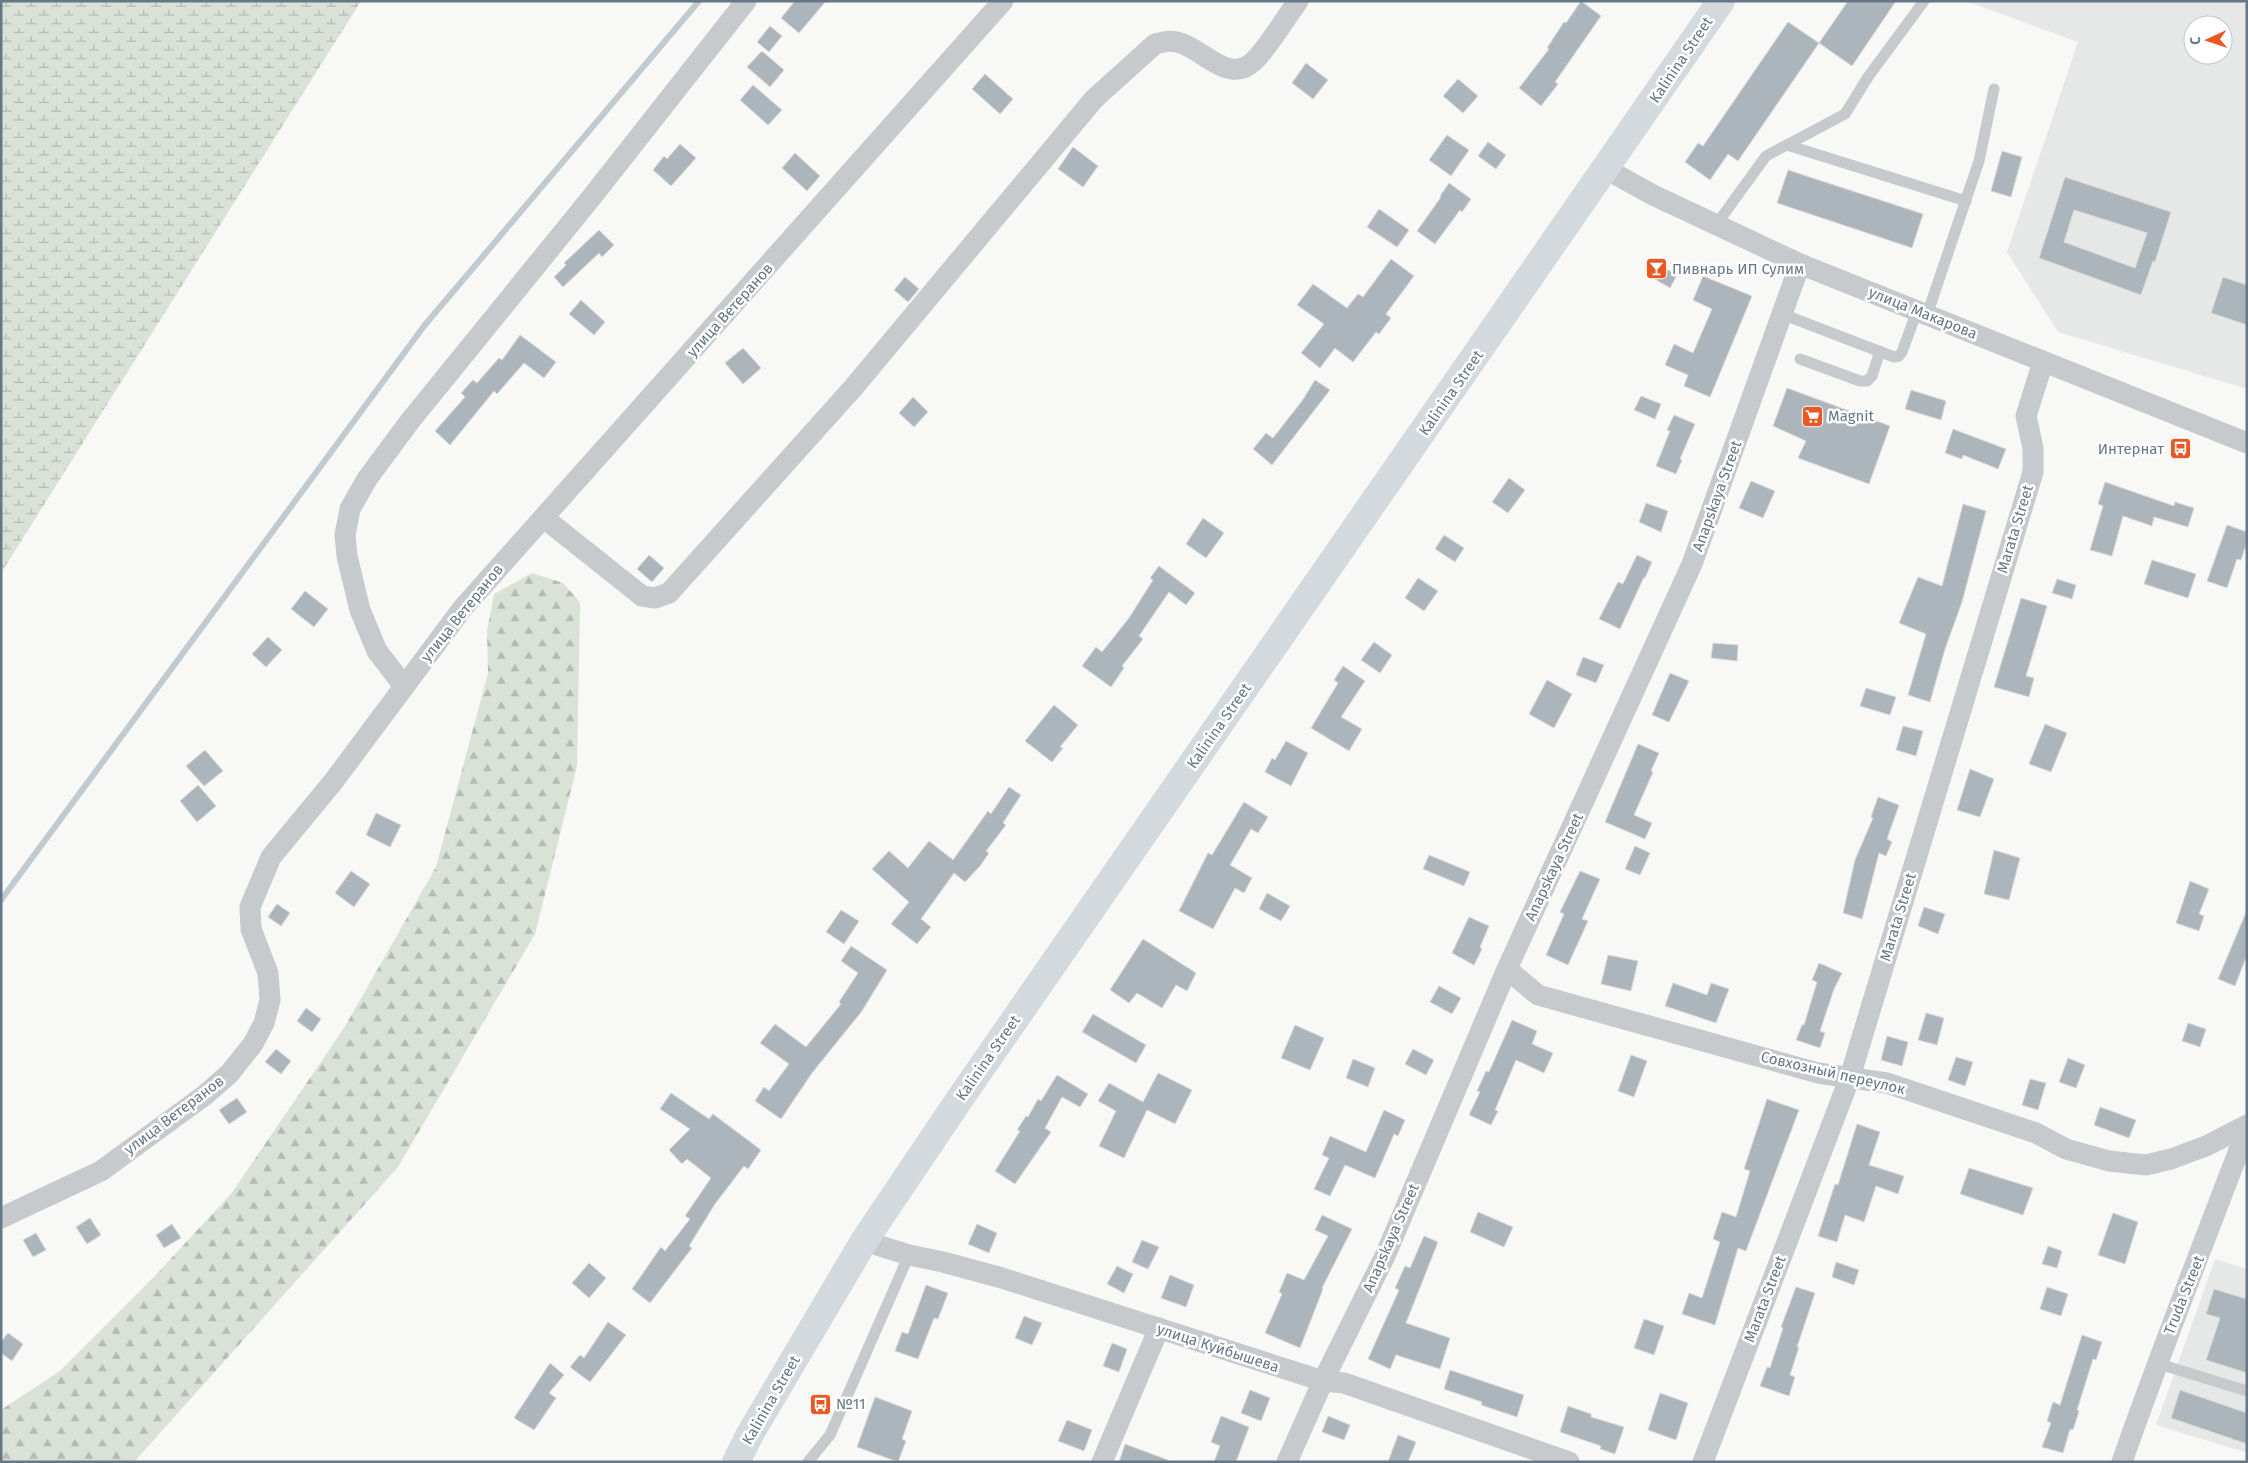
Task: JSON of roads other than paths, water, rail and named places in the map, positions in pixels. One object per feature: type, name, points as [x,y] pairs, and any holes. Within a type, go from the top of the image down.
[{"type":"main road","name":"Kalinina Street","points":[[736,1462],[750,1434],[864,1241],[961,1097],[1606,170],[1721,1]]},
{"type":"street","points":[[404,686],[377,651],[360,610],[347,556],[345,535],[350,509],[367,479],[410,421],[585,206],[746,1]]},
{"type":"street","name":"улица Ветеранов","points":[[1,1218],[101,1170],[205,1095],[229,1074],[253,1044],[264,1023],[270,1000],[268,973],[251,930],[250,907],[258,884],[271,857],[332,782],[462,609],[1003,1]]},
{"type":"street","points":[[544,518],[642,596],[655,598],[669,593],[853,388],[1094,99],[1154,44],[1167,40],[1180,42],[1220,66],[1233,69],[1244,68],[1254,61],[1298,1]]},
{"type":"street","name":"улица Макарова","points":[[1606,170],[1653,195],[1800,264],[2247,443]]},
{"type":"street","name":"Anapskaya Street","points":[[1287,1462],[1323,1381],[1385,1256],[1507,969],[1692,564],[1800,264]]},
{"type":"street","name":"Marata Street","points":[[1703,1462],[1850,1078],[2032,472],[2033,448],[2026,416],[2042,362]]},
{"type":"street","name":"Совхозный переулок","points":[[1507,969],[1538,995],[1818,1073],[1887,1083],[2036,1133],[2066,1149],[2109,1161],[2146,1165],[2171,1159],[2206,1146],[2247,1127]]},
{"type":"street","name":"Truda Street","points":[[2122,1462],[2156,1363],[2197,1263],[2247,1127]]},
{"type":"street","name":"улица Куйбышева","points":[[864,1241],[909,1255],[1002,1278],[1323,1381],[1344,1382],[1530,1455],[1570,1462]]},
{"type":"street","points":[[1102,1462],[1159,1328]]},
{"type":"lane","points":[[1716,225],[1766,156],[1845,114],[1868,78],[1924,1]]},
{"type":"lane","points":[[1782,314],[1894,357],[1899,356],[1922,313],[1980,162],[1994,89]]},
{"type":"lane","points":[[1787,145],[1966,201]]},
{"type":"lane","points":[[1800,359],[1860,381],[1866,381],[1872,376],[1880,351]]},
{"type":"lane","points":[[808,1462],[830,1436],[909,1255]]},
{"type":"lane","points":[[2156,1363],[2247,1391]]},
{"type":"waterway","points":[[1,900],[424,326],[699,1]]},
{"type":"place","name":"Пивнарь ИП Сулим","points":[[1656,269]]},
{"type":"place","name":"Magnit","points":[[1812,416]]},
{"type":"place","name":"Интернат","points":[[2180,449]]},
{"type":"place","name":"№11","points":[[820,1404]]}]
